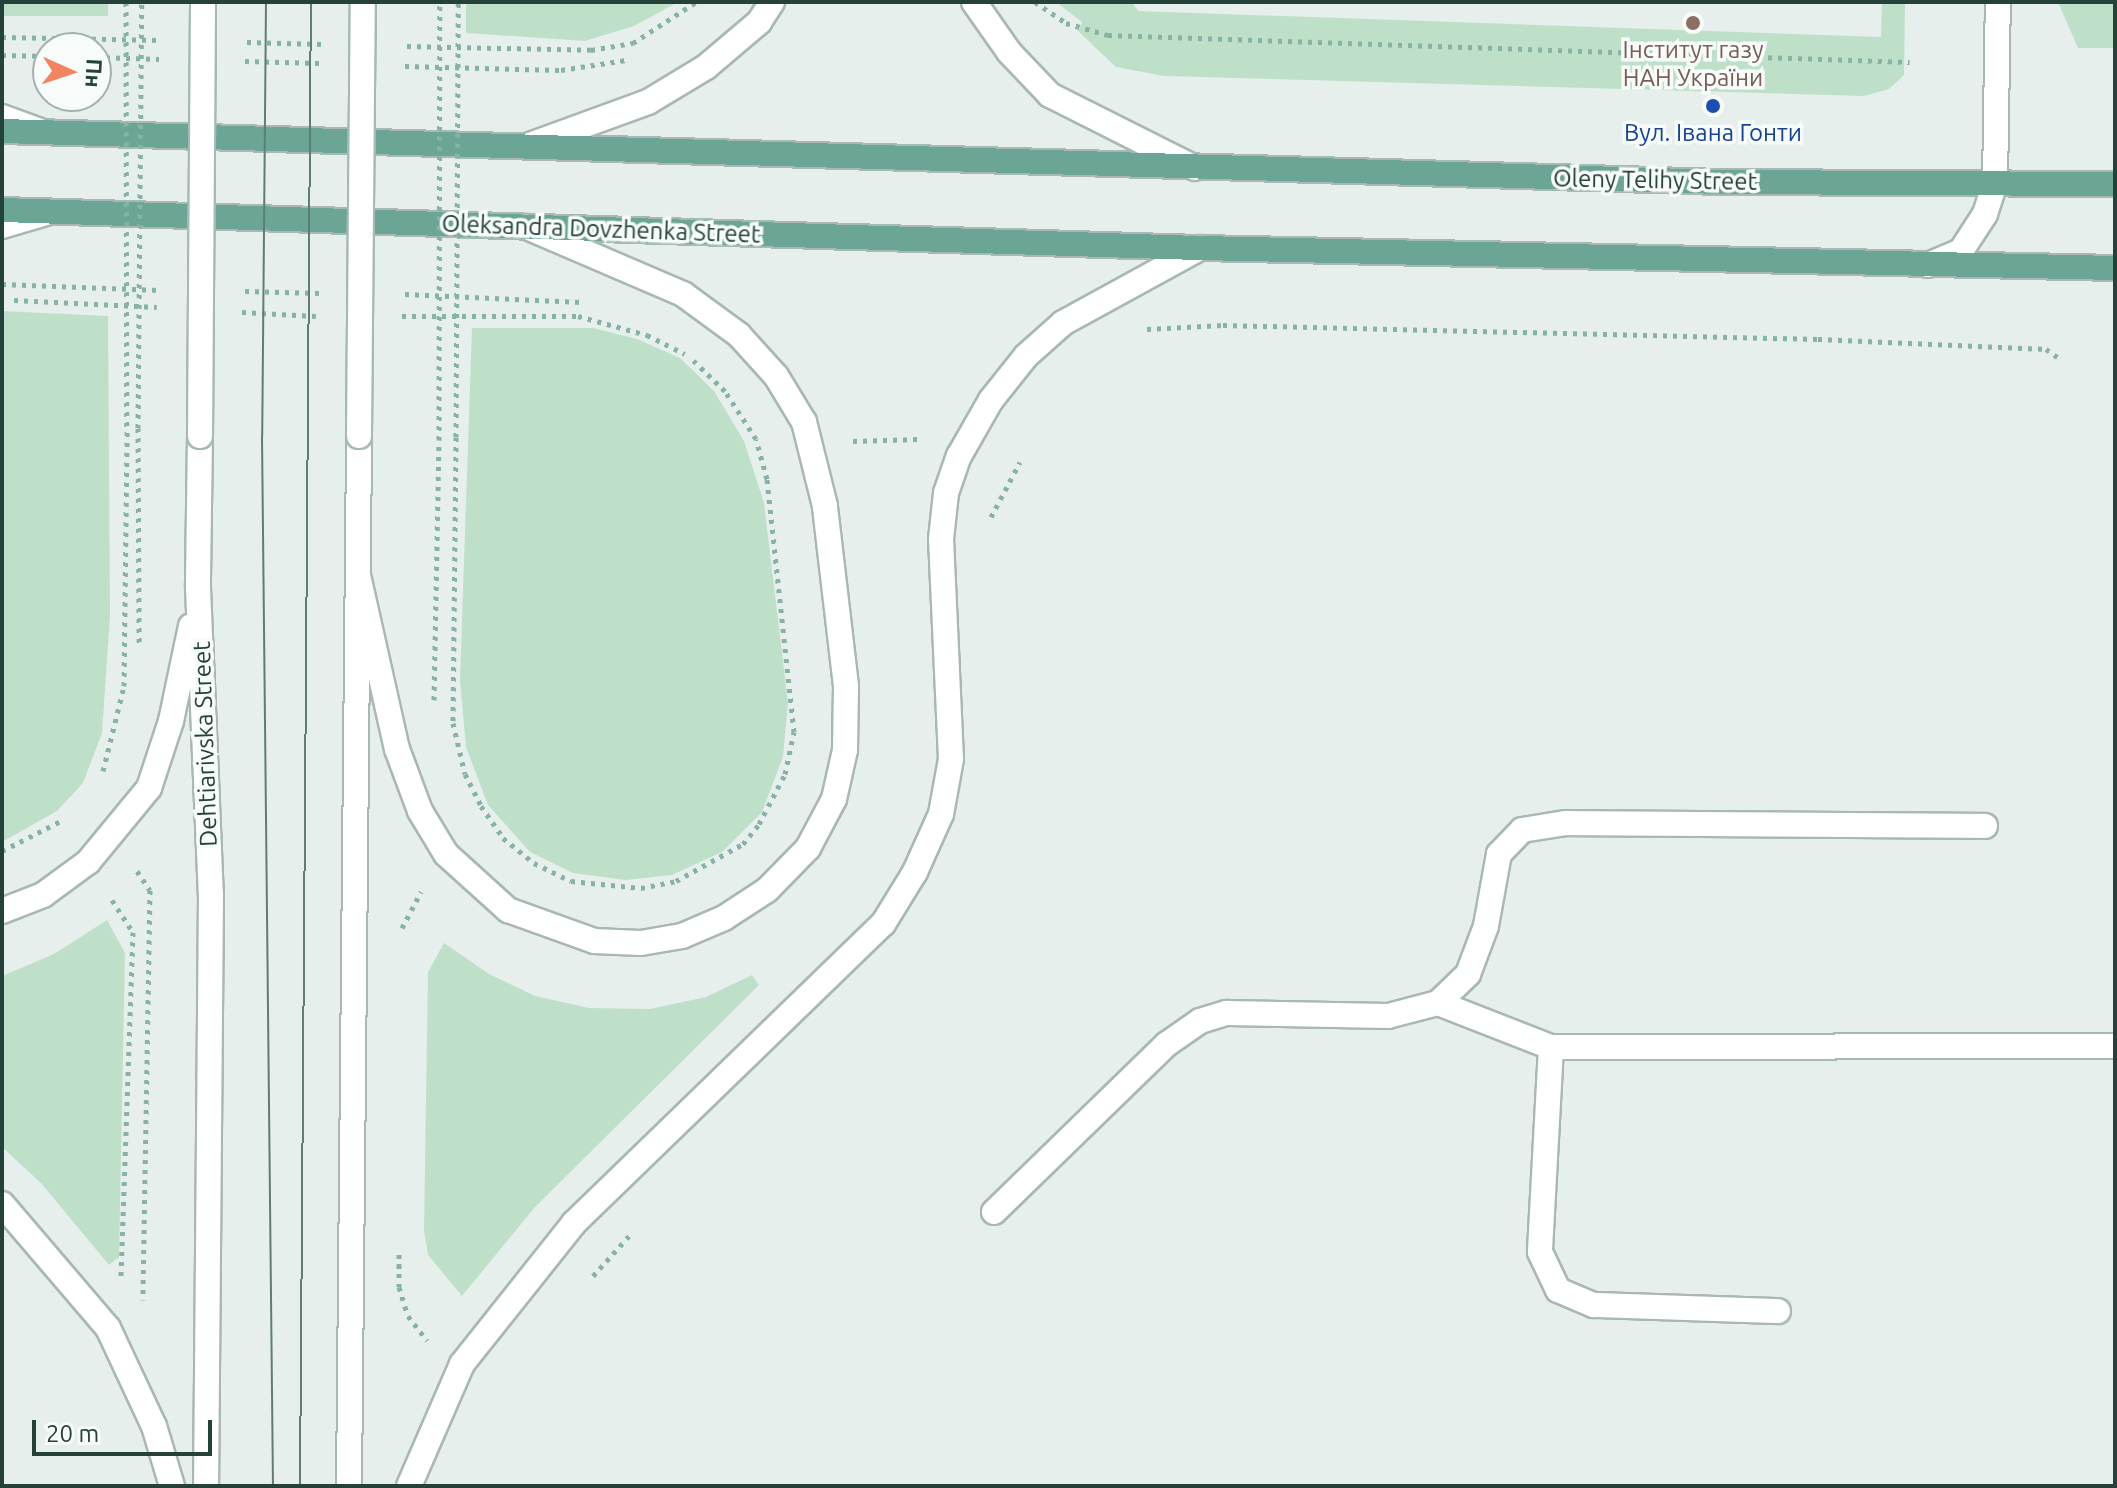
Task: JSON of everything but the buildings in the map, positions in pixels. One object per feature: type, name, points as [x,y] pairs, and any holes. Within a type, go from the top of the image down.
[{"type":"main road","name":"Dehtiarivska Street","points":[[203,2],[198,588],[211,895],[206,1486]]},
{"type":"main road","points":[[349,1486],[363,2]]},
{"type":"main road","points":[[524,147],[648,102],[706,67],[759,22],[772,2]]},
{"type":"main road","points":[[974,2],[1009,52],[1050,95],[1195,168]]},
{"type":"main road","points":[[1928,265],[1961,251],[1985,214],[1995,184],[1998,2]]},
{"type":"main road","points":[[2,117],[46,133]]},
{"type":"main road","points":[[2,131],[1195,168]]},
{"type":"main road","name":"Oleny Telihy Street","points":[[1195,168],[2115,184]]},
{"type":"main road","name":"Oleksandra Dovzhenka Street","points":[[2,210],[1200,248]]},
{"type":"main road","points":[[2,226],[51,211]]},
{"type":"main road","points":[[358,575],[397,749],[420,811],[446,854],[508,910],[549,929],[594,941],[641,943],[682,936],[724,918],[767,890],[808,848],[834,799],[845,750],[846,686],[825,506],[804,422],[776,376],[739,335],[683,294],[527,227]]},
{"type":"main road","points":[[409,1486],[462,1364],[574,1223],[883,924],[915,872],[941,814],[951,759],[941,539],[946,493],[959,456],[991,400],[1026,356],[1063,323],[1121,287],[1200,248],[2115,268]]},
{"type":"main road","points":[[2,911],[43,895],[88,862],[113,836],[153,774],[171,721],[198,588]]},
{"type":"main road","points":[[994,1212],[1167,1044],[1200,1021],[1227,1013],[1388,1016],[1438,1003],[1468,974],[1486,926],[1499,854],[1522,830],[1566,823],[1985,826]]},
{"type":"main road","points":[[1438,1003],[1551,1047],[2115,1046]]},
{"type":"main road","points":[[1551,1047],[1540,1252],[1558,1290],[1594,1305],[1778,1311]]},
{"type":"main road","points":[[2,1204],[92,1304],[108,1328],[154,1426],[172,1486]]},
{"type":"path","points":[[99,781],[115,737],[124,686],[126,2]]},
{"type":"path","points":[[138,661],[142,2]]},
{"type":"path","points":[[436,716],[440,2]]},
{"type":"path","points":[[458,2],[453,723],[465,774],[503,838],[534,863],[571,881],[641,888],[676,881],[743,844],[785,774],[794,732],[792,683],[767,479],[756,439]]},
{"type":"path","points":[[1035,2],[1066,23],[1108,35],[1910,62]]},
{"type":"path","points":[[2,55],[32,56]]},
{"type":"path","points":[[391,65],[561,70],[641,55]]},
{"type":"path","points":[[112,57],[174,59]]},
{"type":"path","points":[[236,61],[329,63]]},
{"type":"path","points":[[991,517],[1020,462]]},
{"type":"path","points":[[2,851],[60,823],[69,813]]},
{"type":"path","points":[[60,823],[133,932],[125,1274],[92,1304]]},
{"type":"path","points":[[108,1328],[143,1301],[150,890],[113,836]]},
{"type":"path","points":[[398,941],[405,916],[446,854]]},
{"type":"path","points":[[399,1240],[399,1287],[408,1316],[429,1341],[462,1364]]},
{"type":"green space","points":[[2,2],[108,2],[108,16],[2,16]]},
{"type":"green space","points":[[466,2],[678,2],[634,26],[585,41],[466,33]]},
{"type":"green space","points":[[1056,2],[1132,2],[1138,11],[1881,37],[1882,2],[1905,2],[1904,75],[1889,89],[1864,96],[1164,76],[1116,67],[1078,31],[1082,22]]},
{"type":"green space","points":[[2058,2],[2115,2],[2115,48],[2078,48]]},
{"type":"green space","points":[[2,311],[108,316],[110,616],[102,733],[83,783],[57,811],[2,842]]},
{"type":"green space","points":[[472,328],[593,328],[637,339],[680,358],[714,391],[744,441],[764,503],[788,703],[783,757],[762,812],[722,852],[672,875],[626,880],[573,873],[530,852],[488,805],[466,747],[460,680]]},
{"type":"green space","points":[[107,920],[125,953],[119,1257],[109,1265],[41,1183],[2,1147],[2,976],[54,954]]},
{"type":"green space","points":[[444,943],[489,974],[535,996],[589,1008],[650,1009],[706,997],[752,975],[759,985],[535,1207],[462,1296],[428,1255],[424,1231],[428,972]]},
{"type":"tram line","points":[[266,2],[262,436],[273,1486]]},
{"type":"tram line","points":[[300,1486],[311,2]]},
{"type":"place","name":"Інститут газу НАН України","points":[[1693,23]]},
{"type":"place","name":"Вул. Івана Гонти","points":[[1713,106]]}]
